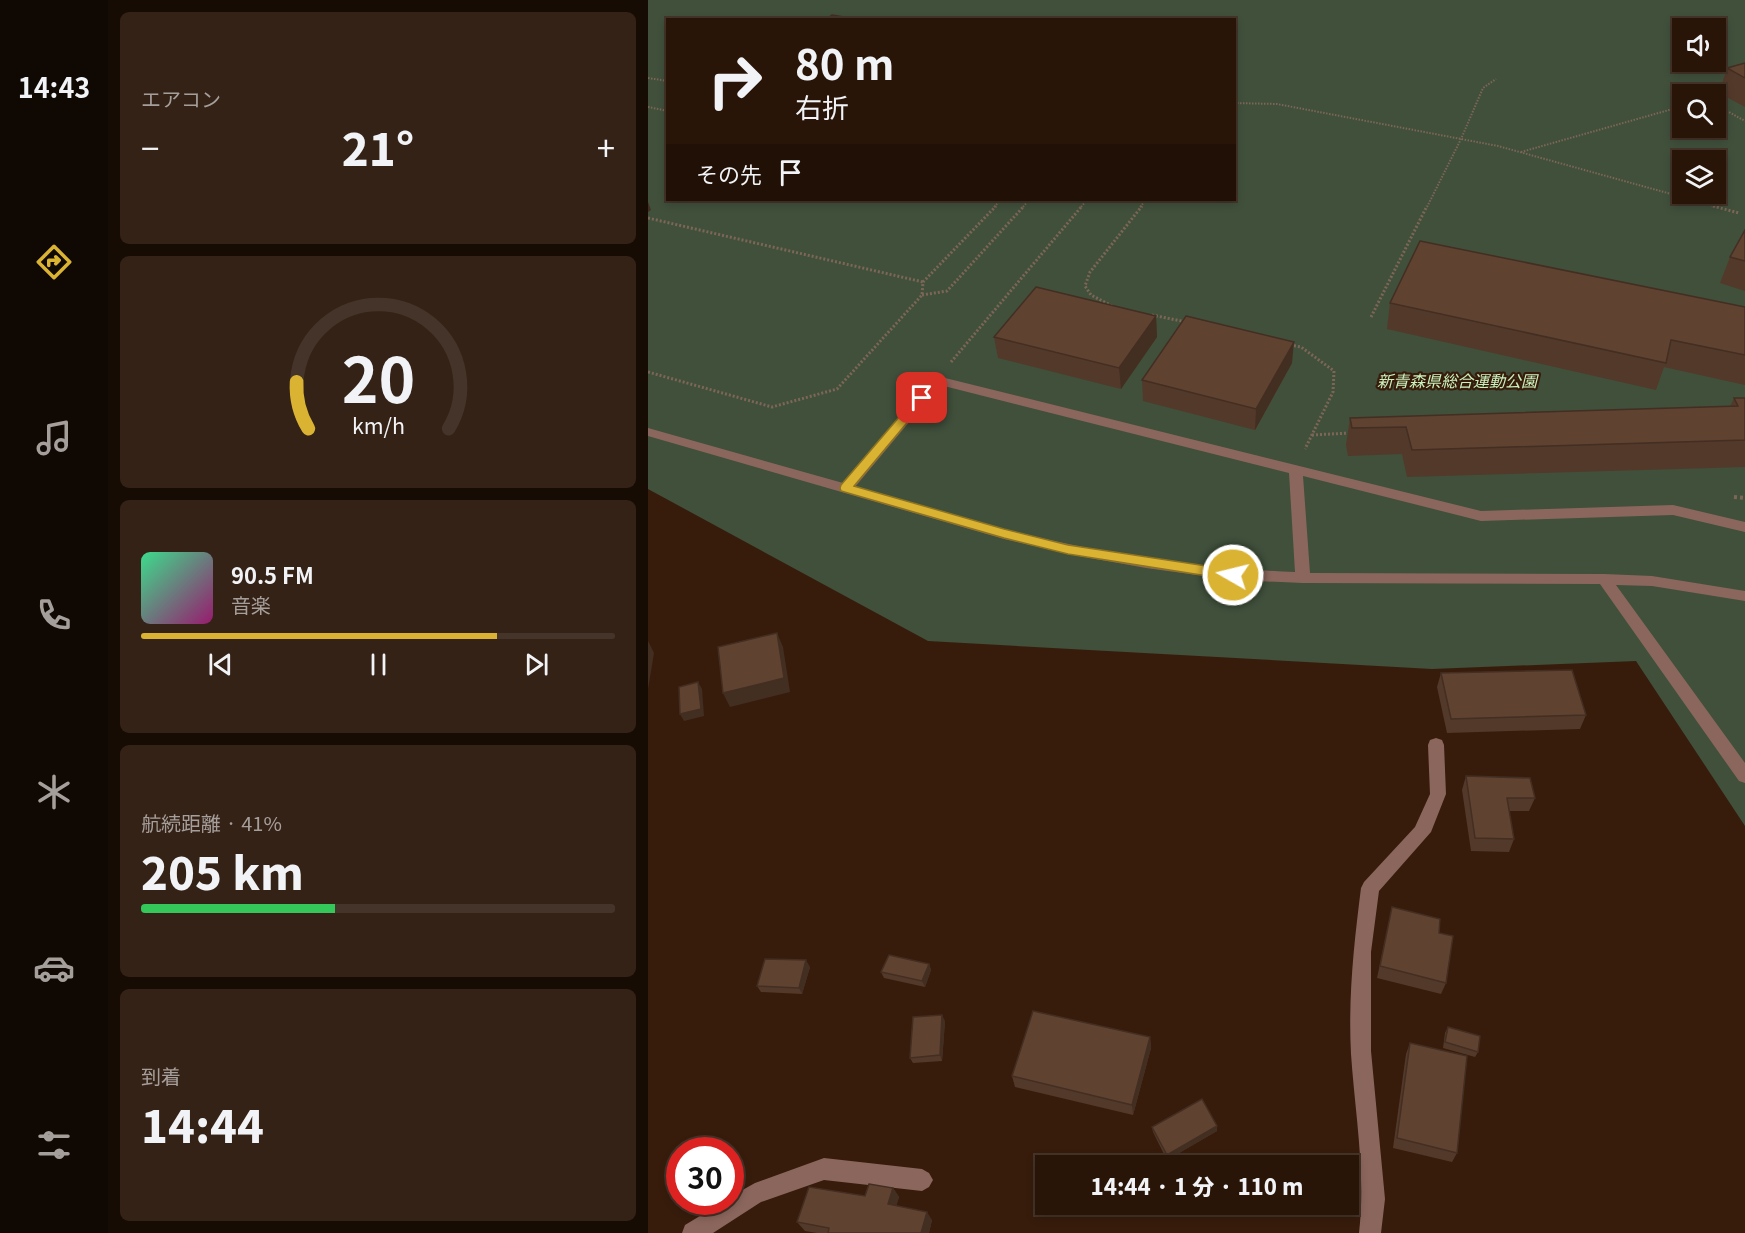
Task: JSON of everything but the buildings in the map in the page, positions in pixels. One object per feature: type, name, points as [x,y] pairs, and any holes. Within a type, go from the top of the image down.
[{"type":"street","points":[[846,488],[937,380],[1298,464],[1481,516],[1673,510],[1745,527]]},
{"type":"street","points":[[648,432],[1004,534],[1068,549],[1233,575],[1303,578],[1652,581],[1745,597]]},
{"type":"street","points":[[1298,464],[1303,578]]},
{"type":"street","points":[[1604,579],[1745,776]]},
{"type":"street","points":[[1370,1233],[1374,1199],[1361,1050],[1362,952],[1370,888],[1422,832],[1438,794],[1436,745]]},
{"type":"street","points":[[693,1233],[755,1194],[824,1169],[922,1180]]},
{"type":"path","points":[[648,78],[666,81]]},
{"type":"path","points":[[1371,317],[1461,139],[1483,88],[1496,79]]},
{"type":"path","points":[[1236,103],[1277,104],[1461,139],[1520,152],[1739,213]]},
{"type":"path","points":[[648,107],[666,111]]},
{"type":"path","points":[[1520,152],[1672,109]]},
{"type":"path","points":[[1726,111],[1745,121]]},
{"type":"path","points":[[648,372],[772,407],[837,389],[922,295],[923,282],[1000,201]]},
{"type":"path","points":[[922,295],[947,291],[1028,201]]},
{"type":"path","points":[[945,368],[1086,201]]},
{"type":"path","points":[[1112,306],[1091,295],[1085,286],[1090,272],[1145,201]]},
{"type":"path","points":[[648,218],[923,282]]},
{"type":"path","points":[[1145,314],[1190,323]]},
{"type":"path","points":[[1290,345],[1301,347],[1334,371],[1333,392],[1298,464]]},
{"type":"path","points":[[1312,435],[1360,433]]},
{"type":"path","points":[[1734,497],[1745,498]]},
{"type":"green space","name":"新青森県総合運動公園","points":[[648,0],[1745,0],[1745,826],[1636,661],[1432,669],[928,641],[648,489]]},
{"type":"route","points":[[922,398],[846,488],[1004,534],[1068,549],[1233,575]]}]
